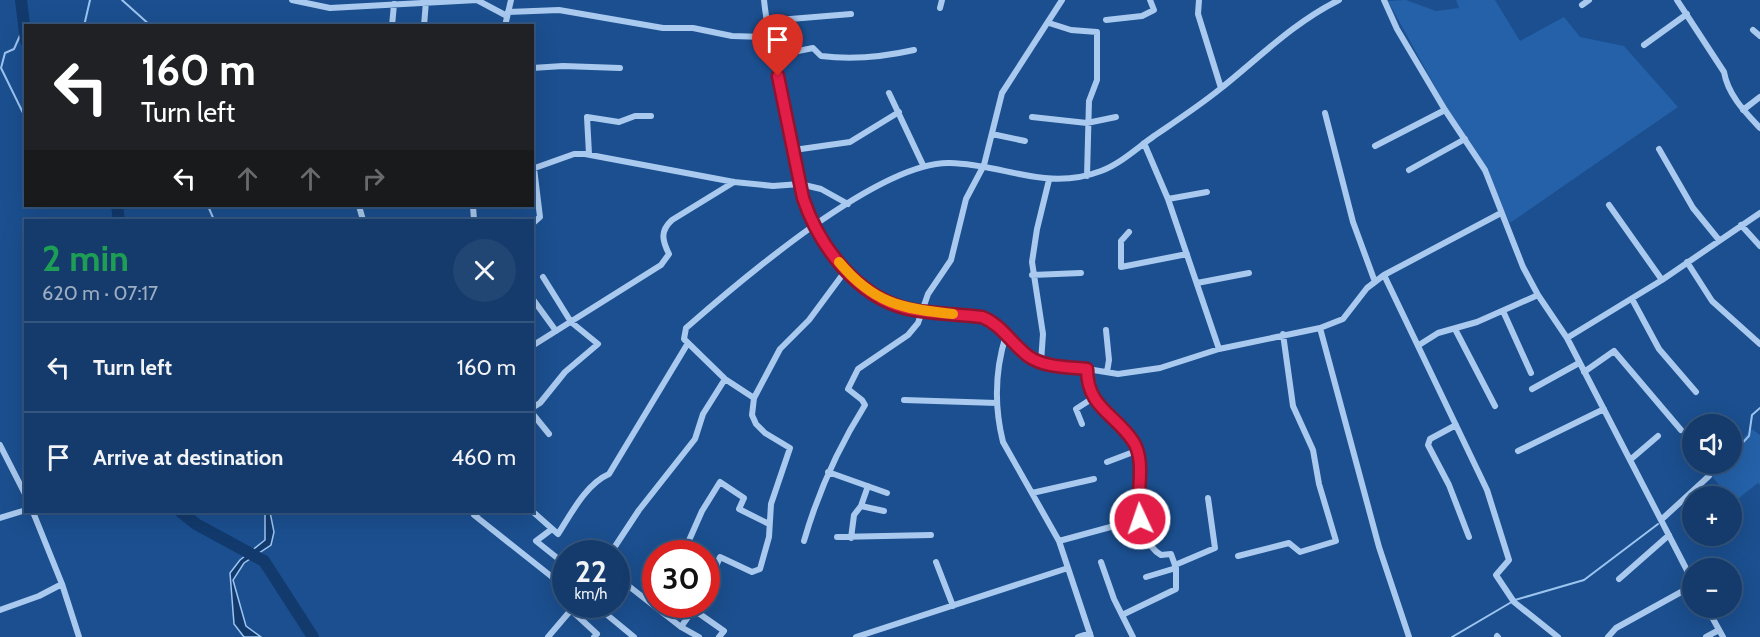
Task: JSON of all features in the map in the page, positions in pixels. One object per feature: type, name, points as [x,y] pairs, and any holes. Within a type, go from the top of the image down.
[{"type":"street","points":[[292,0],[330,8],[372,3],[477,0],[508,14],[559,9],[663,28],[693,28],[732,36],[768,37]]},
{"type":"street","points":[[506,24],[511,0]]},
{"type":"street","points":[[764,0],[768,37],[803,198],[813,224],[846,270],[878,298],[909,309],[991,320],[1028,356],[1041,362],[1118,374],[1160,368],[1219,349],[1320,328],[1343,319],[1367,288],[1384,275],[1501,213]]},
{"type":"street","points":[[940,8],[942,0]]},
{"type":"street","points":[[804,540],[828,472],[865,405],[848,389],[850,381],[870,359],[908,335],[924,311],[928,294],[951,260],[966,199],[984,165],[1002,93],[1062,0]]},
{"type":"street","points":[[1107,20],[1142,16],[1154,10],[1150,0]]},
{"type":"street","points":[[1199,0],[1198,14],[1221,88]]},
{"type":"street","points":[[754,398],[725,379],[684,339],[686,328],[732,288],[813,224],[922,165],[949,162],[984,165],[1049,180],[1071,180],[1111,166],[1221,88],[1300,21],[1340,0]]},
{"type":"street","points":[[1384,0],[1393,23],[1444,110],[1485,170],[1501,213],[1538,295],[1567,338],[1682,560]]},
{"type":"street","points":[[1582,5],[1589,0]]},
{"type":"street","points":[[1677,0],[1724,72],[1726,82],[1743,110],[1760,128]]},
{"type":"street","points":[[424,24],[426,1]]},
{"type":"street","points":[[393,24],[399,2]]},
{"type":"street","points":[[766,21],[851,14]]},
{"type":"street","points":[[1644,45],[1686,14]]},
{"type":"street","points":[[1049,23],[1071,30],[1097,32],[1097,80],[1089,101],[1087,123],[1087,176]]},
{"type":"street","points":[[1753,30],[1760,36]]},
{"type":"street","points":[[773,56],[813,48],[821,56],[830,57],[882,57],[914,51]]},
{"type":"street","points":[[534,68],[563,66],[620,68]]},
{"type":"street","points":[[889,93],[922,165]]},
{"type":"street","points":[[1743,110],[1760,97]]},
{"type":"street","points":[[1376,146],[1444,110]]},
{"type":"street","points":[[794,150],[850,142],[899,111]]},
{"type":"street","points":[[1325,113],[1353,222],[1375,282]]},
{"type":"street","points":[[590,154],[587,117],[619,122],[635,116],[651,116]]},
{"type":"street","points":[[1032,117],[1087,123],[1116,117]]},
{"type":"street","points":[[992,134],[1025,141]]},
{"type":"street","points":[[1409,170],[1465,139]]},
{"type":"street","points":[[1144,143],[1168,199],[1219,349]]},
{"type":"street","points":[[1659,149],[1693,208],[1719,240]]},
{"type":"street","points":[[534,169],[574,154],[590,154],[734,182],[773,186],[800,184],[821,189],[848,204]]},
{"type":"street","points":[[534,176],[540,217],[534,222]]},
{"type":"street","points":[[1041,362],[1043,334],[1032,275],[1037,229],[1049,180]]},
{"type":"street","points":[[534,345],[661,265],[669,254],[662,235],[664,227],[734,182]]},
{"type":"street","points":[[1168,199],[1207,192]]},
{"type":"street","points":[[1609,205],[1662,280]]},
{"type":"street","points":[[1567,338],[1662,280],[1760,213]]},
{"type":"street","points":[[1741,225],[1760,246]]},
{"type":"street","points":[[1129,232],[1121,241],[1121,267],[1187,254]]},
{"type":"street","points":[[1687,262],[1712,301],[1760,344]]},
{"type":"street","points":[[720,557],[752,572],[760,569],[769,537],[771,504],[790,448],[765,433],[756,424],[752,415],[754,398],[780,349],[809,320],[846,270]]},
{"type":"street","points":[[1032,275],[1081,273]]},
{"type":"street","points":[[1197,283],[1249,273]]},
{"type":"street","points":[[1384,275],[1487,490],[1502,532],[1509,562],[1496,575],[1513,601],[1558,637]]},
{"type":"street","points":[[534,407],[540,403],[565,372],[598,344],[571,322],[543,277]]},
{"type":"street","points":[[1419,345],[1438,333],[1455,329],[1538,295]]},
{"type":"street","points":[[1632,299],[1659,349],[1695,392]]},
{"type":"street","points":[[534,301],[556,331]]},
{"type":"street","points":[[534,313],[539,309]]},
{"type":"street","points":[[1503,310],[1531,373]]},
{"type":"street","points":[[1320,328],[1379,547],[1409,637]]},
{"type":"street","points":[[1455,329],[1495,406]]},
{"type":"street","points":[[1106,330],[1109,360],[1107,372]]},
{"type":"street","points":[[1238,556],[1289,543],[1300,552],[1336,541],[1319,484],[1313,450],[1293,406],[1283,334]]},
{"type":"street","points":[[1006,335],[998,359],[997,403],[1003,442],[1059,542],[1090,635],[1078,637]]},
{"type":"street","points":[[534,513],[558,534],[590,488],[600,478],[609,474],[688,343]]},
{"type":"street","points":[[1584,372],[1614,351],[1681,430]]},
{"type":"street","points":[[1532,389],[1580,363]]},
{"type":"street","points":[[1087,369],[1087,384],[1093,398],[1133,442],[1139,458],[1137,502],[1140,519],[1151,547],[1161,555],[1171,554],[1176,567],[1176,590],[1122,615]]},
{"type":"street","points":[[620,540],[639,510],[695,439],[703,414],[725,379]]},
{"type":"street","points":[[1082,424],[1076,409],[1093,398]]},
{"type":"street","points":[[904,400],[997,403]]},
{"type":"street","points":[[1518,451],[1604,409]]},
{"type":"street","points":[[534,415],[549,434]]},
{"type":"street","points":[[1456,425],[1430,439],[1428,445],[1449,486],[1469,537]]},
{"type":"street","points":[[1630,460],[1658,436]]},
{"type":"street","points":[[0,444],[24,492]]},
{"type":"street","points":[[1107,462],[1136,451]]},
{"type":"street","points":[[828,472],[887,493]]},
{"type":"street","points":[[1661,520],[1709,476]]},
{"type":"street","points":[[1032,493],[1094,478]]},
{"type":"street","points":[[690,540],[702,511],[720,482],[744,498],[739,508],[769,524]]},
{"type":"street","points":[[851,538],[854,515],[861,506],[868,486]]},
{"type":"street","points":[[1146,577],[1176,567],[1215,548],[1208,498]]},
{"type":"street","points":[[861,506],[884,511]]},
{"type":"street","points":[[0,519],[24,511]]},
{"type":"street","points":[[33,513],[62,584],[78,637]]},
{"type":"street","points":[[478,513],[474,515],[552,577]]},
{"type":"street","points":[[1059,542],[1140,519]]},
{"type":"street","points":[[552,529],[536,540],[552,553]]},
{"type":"street","points":[[837,537],[931,535]]},
{"type":"street","points":[[1619,579],[1669,535]]},
{"type":"street","points":[[936,562],[953,606]]},
{"type":"street","points":[[1101,562],[1133,637]]},
{"type":"street","points":[[856,637],[1068,568]]},
{"type":"street","points":[[0,610],[39,596],[62,584]]},
{"type":"street","points":[[1608,637],[1616,628],[1682,592]]},
{"type":"street","points":[[548,637],[571,610],[597,634],[594,637]]},
{"type":"street","points":[[611,618],[634,637]]},
{"type":"street","points":[[671,618],[699,637]]},
{"type":"street","points":[[681,627],[687,618]]},
{"type":"street","points":[[708,618],[724,631],[719,637]]},
{"type":"street","points":[[1712,618],[1723,637]]},
{"type":"street","points":[[1706,637],[1719,630]]},
{"type":"shaded area","points":[[1406,0],[1436,11],[1459,8],[1456,0],[1495,0],[1520,41],[1564,17],[1580,37],[1624,46],[1678,107],[1510,223],[1388,1]]},
{"type":"shaded area","points":[[1752,429],[1760,435],[1760,485],[1758,483],[1742,496],[1742,486],[1720,486],[1710,474],[1742,474],[1742,439]]},
{"type":"shaded area","points":[[265,513],[270,513],[274,532],[271,545],[244,563],[233,580],[246,626],[261,637],[244,637],[234,624],[230,573],[240,560],[265,540]]},
{"type":"waterway","points":[[21,0],[24,25]]},
{"type":"waterway","points":[[84,24],[90,0]]},
{"type":"waterway","points":[[122,0],[149,24]]},
{"type":"waterway","points":[[22,31],[14,49],[5,53],[1,68],[24,115]]},
{"type":"waterway","points":[[117,207],[119,219]]},
{"type":"waterway","points":[[208,207],[214,219]]},
{"type":"waterway","points":[[1742,443],[1749,436],[1752,415],[1760,408]]},
{"type":"waterway","points":[[182,513],[196,524],[264,561],[313,637]]},
{"type":"waterway","points":[[1452,637],[1515,600],[1584,580],[1658,524]]},
{"type":"slow traffic","points":[[839,262],[862,286],[878,298],[909,309],[953,314]]},
{"type":"route","points":[[778,76],[808,215],[831,252],[862,286],[878,298],[909,309],[991,320],[1028,356],[1049,365],[1087,369],[1087,384],[1093,398],[1133,442],[1139,458],[1137,502],[1140,519]]}]
